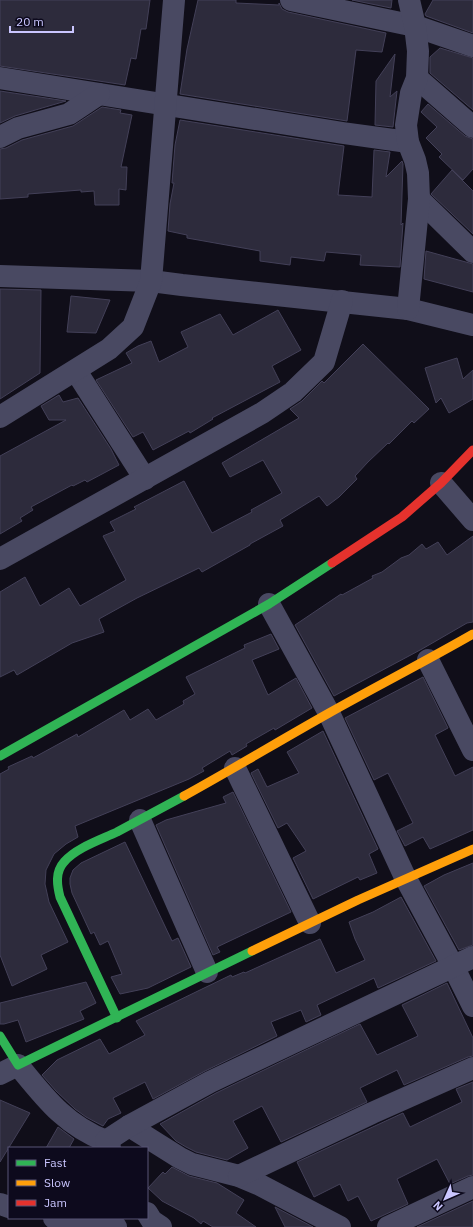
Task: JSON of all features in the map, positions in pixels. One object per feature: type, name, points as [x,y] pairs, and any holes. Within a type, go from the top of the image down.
[{"type":"street","points":[[0,417],[109,349],[133,327],[150,281],[174,0]]},
{"type":"street","points":[[291,0],[415,26],[473,46]]},
{"type":"street","points":[[408,309],[418,199],[418,174],[415,160],[408,142],[406,125],[411,93],[417,78],[418,51],[415,26],[409,0]]},
{"type":"street","points":[[0,78],[342,133],[408,142]]},
{"type":"street","points":[[417,78],[473,127]]},
{"type":"street","points":[[0,137],[18,128],[69,114],[99,94]]},
{"type":"street","points":[[418,199],[473,252]]},
{"type":"street","points":[[0,276],[150,281],[182,286],[342,301],[408,309],[473,325]]},
{"type":"street","points":[[0,559],[262,413],[293,392],[324,362],[342,301]]},
{"type":"street","points":[[76,371],[145,479]]},
{"type":"street","points":[[0,756],[269,604],[402,517],[441,483],[473,450]]},
{"type":"street","points":[[441,483],[473,520]]},
{"type":"street","points":[[269,604],[329,713],[405,878],[473,1006]]},
{"type":"street","points":[[117,1018],[60,897],[57,885],[58,875],[63,863],[74,853],[140,820],[235,768],[329,713],[473,634]]},
{"type":"street","points":[[428,660],[473,750]]},
{"type":"street","points":[[235,768],[310,923]]},
{"type":"street","points":[[140,820],[207,972]]},
{"type":"street","points":[[9,1069],[117,1018],[207,972],[310,923],[405,878],[473,849]]},
{"type":"street","points":[[0,1036],[9,1069],[45,1098],[71,1123],[108,1144],[129,1126],[210,1082],[473,957]]},
{"type":"street","points":[[239,1176],[372,1113],[473,1068]]},
{"type":"street","points":[[129,1126],[192,1164],[239,1176],[258,1184],[340,1227]]},
{"type":"street","points":[[388,1227],[473,1187]]},
{"type":"street","points":[[61,1219],[116,1227]]},
{"type":"building","points":[[0,0],[150,0],[146,29],[141,29],[136,59],[131,58],[125,85],[0,66]]},
{"type":"building","points":[[198,0],[236,0],[236,3],[279,5],[279,3],[282,9],[288,12],[386,33],[382,52],[356,50],[347,121],[180,94],[187,49]]},
{"type":"building","points":[[352,0],[392,0],[391,8]]},
{"type":"building","points":[[433,0],[473,0],[473,33],[426,16],[425,14]]},
{"type":"building","points":[[440,48],[473,58],[473,110],[430,73],[430,57]]},
{"type":"building","points":[[395,54],[390,97],[397,91],[393,127],[375,125],[376,81]]},
{"type":"building","points":[[0,91],[66,101],[15,116],[0,123]]},
{"type":"building","points":[[428,104],[465,136],[473,139],[473,169],[463,180],[439,157],[442,154],[426,138],[437,127],[421,112]]},
{"type":"building","points":[[102,107],[121,110],[120,113],[132,115],[121,167],[127,167],[126,190],[119,189],[119,205],[95,205],[94,191],[81,192],[81,190],[28,194],[28,197],[0,199],[0,149],[6,148],[22,140],[73,126]]},
{"type":"building","points":[[180,120],[344,146],[338,195],[372,197],[374,150],[390,152],[386,177],[402,161],[403,164],[401,225],[403,223],[400,267],[360,265],[361,255],[326,252],[324,261],[291,257],[290,265],[260,261],[260,251],[187,238],[187,235],[168,231],[170,204],[174,183],[172,183],[175,145]]},
{"type":"building","points":[[452,170],[473,191],[473,234],[431,194]]},
{"type":"building","points":[[426,251],[473,264],[473,292],[424,279]]},
{"type":"building","points":[[0,289],[41,290],[40,373],[0,399]]},
{"type":"building","points":[[71,296],[110,300],[96,333],[67,332]]},
{"type":"building","points":[[278,310],[301,350],[272,366],[280,382],[212,418],[213,419],[190,433],[189,431],[153,450],[143,432],[133,437],[96,380],[132,363],[126,353],[151,341],[159,362],[188,347],[181,332],[220,314],[233,335]]},
{"type":"building","points":[[363,344],[429,409],[414,423],[412,421],[368,462],[355,476],[357,479],[339,497],[327,506],[319,496],[280,520],[283,526],[202,572],[199,568],[137,598],[99,619],[104,632],[72,643],[17,675],[14,670],[0,677],[0,592],[25,577],[40,606],[69,588],[80,606],[126,580],[103,536],[115,531],[110,522],[136,509],[134,507],[184,481],[212,533],[252,512],[251,510],[282,493],[263,460],[230,477],[222,463],[299,418],[290,409],[302,401],[322,381],[324,383]]},
{"type":"building","points":[[457,358],[463,379],[473,370],[473,399],[449,413],[441,398],[436,403],[425,368]]},
{"type":"building","points":[[59,395],[63,402],[78,398],[111,449],[119,465],[87,482],[85,480],[73,486],[72,485],[31,507],[33,510],[20,518],[22,521],[0,534],[0,456],[66,420],[49,420],[41,406]]},
{"type":"building","points":[[473,536],[473,622],[467,623],[334,696],[295,625],[341,594],[342,595],[373,578],[372,576],[382,572],[401,558],[409,555],[422,544],[426,549],[438,542],[447,555]]},
{"type":"building","points":[[271,634],[279,649],[252,660],[268,695],[296,678],[312,708],[275,730],[274,728],[246,744],[247,746],[232,755],[230,751],[202,768],[204,771],[189,779],[75,826],[78,837],[66,844],[54,854],[46,870],[45,884],[49,902],[68,942],[41,955],[47,969],[12,986],[0,955],[0,774],[9,769],[8,767],[32,756],[33,758],[77,734],[78,737],[124,710],[130,720],[148,709],[156,720],[184,704],[183,701],[195,694],[186,677],[245,648],[244,645]]},
{"type":"building","points":[[423,677],[448,728],[435,735],[455,776],[473,767],[473,830],[430,849],[423,837],[405,846],[397,831],[413,823],[388,773],[374,780],[345,718]]},
{"type":"building","points":[[323,731],[378,849],[369,854],[377,873],[360,880],[358,877],[313,899],[293,858],[306,851],[287,823],[278,828],[251,773],[258,769],[267,787],[299,773],[287,752]]},
{"type":"building","points":[[233,792],[291,912],[217,947],[220,952],[213,955],[156,825],[166,820],[226,803],[223,797]]},
{"type":"building","points":[[125,842],[172,941],[178,938],[191,967],[148,988],[120,994],[111,977],[122,974],[108,941],[100,945],[94,932],[91,934],[72,893],[70,878],[73,870],[81,863]]},
{"type":"building","points":[[473,863],[473,945],[459,950],[424,886],[444,875]]},
{"type":"building","points":[[401,897],[436,961],[378,988],[374,978],[317,1005],[321,1015],[306,1022],[301,1010],[271,1022],[277,1036],[205,1071],[153,1099],[145,1082],[113,1098],[121,1113],[108,1119],[103,1126],[75,1109],[42,1075],[57,1060],[100,1039],[109,1054],[145,1035],[136,1021],[231,975],[232,977],[244,972],[245,973],[320,939],[336,973],[365,960],[349,922],[373,912]]},
{"type":"building","points":[[86,982],[96,1003],[80,1011],[84,1019],[26,1042],[18,1020],[0,1024],[0,1003]]},
{"type":"building","points":[[447,983],[473,1038],[473,1056],[404,1085],[397,1070],[360,1088],[367,1102],[281,1142],[262,1106],[233,1121],[248,1148],[227,1160],[196,1152],[186,1147],[176,1141],[160,1124],[216,1093],[360,1024],[377,1055],[418,1036],[402,1005]]},
{"type":"building","points":[[473,1082],[473,1175],[450,1184],[437,1159],[397,1179],[408,1204],[371,1221],[358,1196],[348,1201],[340,1184],[314,1197],[297,1162],[403,1113],[410,1127],[462,1102],[456,1089]]},
{"type":"building","points":[[0,1100],[30,1113],[0,1162]]},
{"type":"building","points":[[58,1127],[74,1139],[70,1147],[47,1147]]},
{"type":"building","points":[[172,1167],[189,1176],[217,1183],[244,1200],[236,1213],[256,1227],[213,1227],[203,1221],[201,1224],[194,1218],[162,1201],[148,1188],[163,1172],[165,1174]]},
{"type":"building","points":[[473,1201],[473,1227],[417,1227]]},
{"type":"building","points":[[275,1207],[313,1227],[285,1227]]},
{"type":"traffic: fast","points":[[0,756],[269,604],[332,563]]},
{"type":"traffic: fast","points":[[117,1018],[60,897],[58,883],[59,870],[69,857],[82,848],[117,832],[184,796]]},
{"type":"traffic: fast","points":[[0,1036],[18,1065],[252,951]]},
{"type":"traffic: slow","points":[[184,796],[329,713],[473,634]]},
{"type":"traffic: slow","points":[[252,951],[358,900],[473,849]]},
{"type":"traffic: jam","points":[[332,563],[402,517],[441,483],[473,450]]}]
